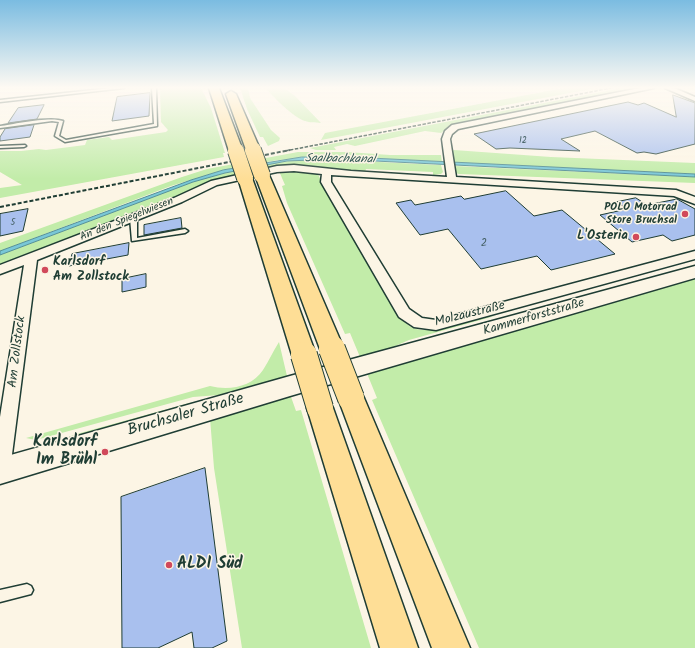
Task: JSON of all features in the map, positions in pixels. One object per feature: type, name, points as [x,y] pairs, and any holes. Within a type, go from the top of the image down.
[{"type":"highway","points":[[226,118],[236,151],[254,175],[332,349],[451,648]]},
{"type":"highway","points":[[240,118],[252,147],[254,175],[304,355],[399,648]]},
{"type":"street","points":[[452,179],[446,139],[447,135],[452,129],[460,126],[499,118]]},
{"type":"street","points":[[254,175],[277,169],[294,168],[327,172],[676,193],[695,201]]},
{"type":"street","name":"Molzaustraße","points":[[327,172],[326,182],[386,284],[404,313],[419,323],[436,325],[695,255]]},
{"type":"street","name":"An den Spiegelwiesen","points":[[0,270],[188,196],[214,183],[254,175]]},
{"type":"street","name":"Am Zollstock","points":[[0,471],[32,258]]},
{"type":"street","name":"Kammerforststraße","points":[[372,363],[695,272]]},
{"type":"street","name":"Bruchsaler Straße","points":[[0,471],[372,363]]},
{"type":"lane","points":[[0,127],[52,120],[61,121],[57,136],[65,141],[156,125],[156,118]]},
{"type":"lane","points":[[0,147],[24,146]]},
{"type":"lane","points":[[132,218],[134,221],[134,240],[186,232]]},
{"type":"lane","points":[[0,596],[27,590]]},
{"type":"green space","points":[[161,118],[214,118],[225,153],[223,153],[224,157],[0,198],[0,188],[22,185],[0,172],[0,151],[46,150],[85,145],[87,140],[109,137],[112,140],[166,132],[168,130],[161,122]]},
{"type":"green space","points":[[251,118],[263,118],[271,130],[280,138],[279,141],[268,146],[263,137],[260,137]]},
{"type":"green space","points":[[299,118],[316,118],[321,123],[307,122]]},
{"type":"green space","points":[[403,118],[436,118],[321,140],[325,133]]},
{"type":"green space","points":[[465,118],[484,118],[460,123],[449,127],[441,133],[425,131],[355,146],[347,144],[334,147],[336,150],[316,150],[310,148]]},
{"type":"green space","points":[[451,151],[551,157],[695,163],[695,174],[454,163]]},
{"type":"green space","points":[[298,152],[441,155],[442,162],[350,157],[278,160],[223,170],[171,186],[0,251],[0,243],[182,177],[207,169]]},
{"type":"green space","points":[[317,159],[441,165],[443,172],[441,174],[433,175],[433,172],[366,169],[365,172],[280,167],[217,180],[0,264],[0,255],[193,182],[254,166],[286,161]]},
{"type":"green space","points":[[455,166],[695,177],[695,183],[459,174],[455,173]]},
{"type":"green space","points":[[291,170],[317,173],[403,318],[411,327],[429,330],[495,316],[409,340],[393,347],[360,357],[350,333],[345,334],[287,203],[282,186],[285,185],[279,171]]},
{"type":"green space","points":[[695,277],[695,648],[479,648],[372,400],[377,398],[366,371]]},
{"type":"green space","points":[[279,342],[287,376],[219,395],[193,397],[36,440],[26,438],[210,386],[232,388],[246,384],[258,376],[263,370]]},
{"type":"green space","points":[[290,394],[296,411],[301,410],[371,648],[242,648],[214,468],[210,418]]},
{"type":"green space","points":[[203,401],[69,439],[69,437],[73,435],[193,402]]},
{"type":"water","points":[[302,157],[350,157],[695,174],[695,177],[335,159],[287,161],[225,173],[193,182],[0,255],[0,251],[191,180],[223,170]]},
{"type":"building","points":[[11,118],[37,118],[37,119],[8,123]]},
{"type":"building","points":[[113,118],[132,118],[112,121]]},
{"type":"building","points":[[550,118],[695,118],[695,144],[656,154],[644,152],[637,153],[595,131],[561,139],[580,151],[510,148],[496,149],[474,134]]},
{"type":"building","points":[[34,125],[30,137],[0,141],[0,137],[5,129]]},
{"type":"building","points":[[506,191],[534,216],[562,210],[615,254],[551,270],[537,256],[481,269],[448,229],[420,235],[396,203],[411,200],[415,205],[461,196],[464,199]]},
{"type":"building","points":[[636,198],[647,205],[677,199],[695,209],[695,235],[672,241],[663,235],[632,242],[600,215],[627,209],[617,202]]},
{"type":"building","points":[[28,209],[23,231],[0,236],[0,214]]},
{"type":"building","points":[[181,218],[182,228],[144,235],[144,225]]},
{"type":"building","points":[[129,243],[128,255],[69,266],[72,254]]},
{"type":"building","points":[[146,274],[146,287],[122,292],[122,279]]},
{"type":"building","name":"ALDI Süd","points":[[205,468],[227,641],[212,648],[194,648],[192,632],[158,648],[122,648],[121,497]]},
{"type":"railway","points":[[285,151],[455,118]]},
{"type":"railway","points":[[0,207],[290,150]]},
{"type":"place","name":"POLO Motorrad Store Bruchsal","points":[[685,214]]},
{"type":"place","name":"L'Osteria","points":[[636,237]]},
{"type":"place","name":"Karlsdorf Am Zollstock","points":[[45,270]]},
{"type":"place","name":"Karlsdorf Im Brühl","points":[[105,452]]},
{"type":"place","name":"ALDI Süd","points":[[169,565]]},
{"type":"water label","name":"Saalbachkanal","points":[[340,160]]}]
